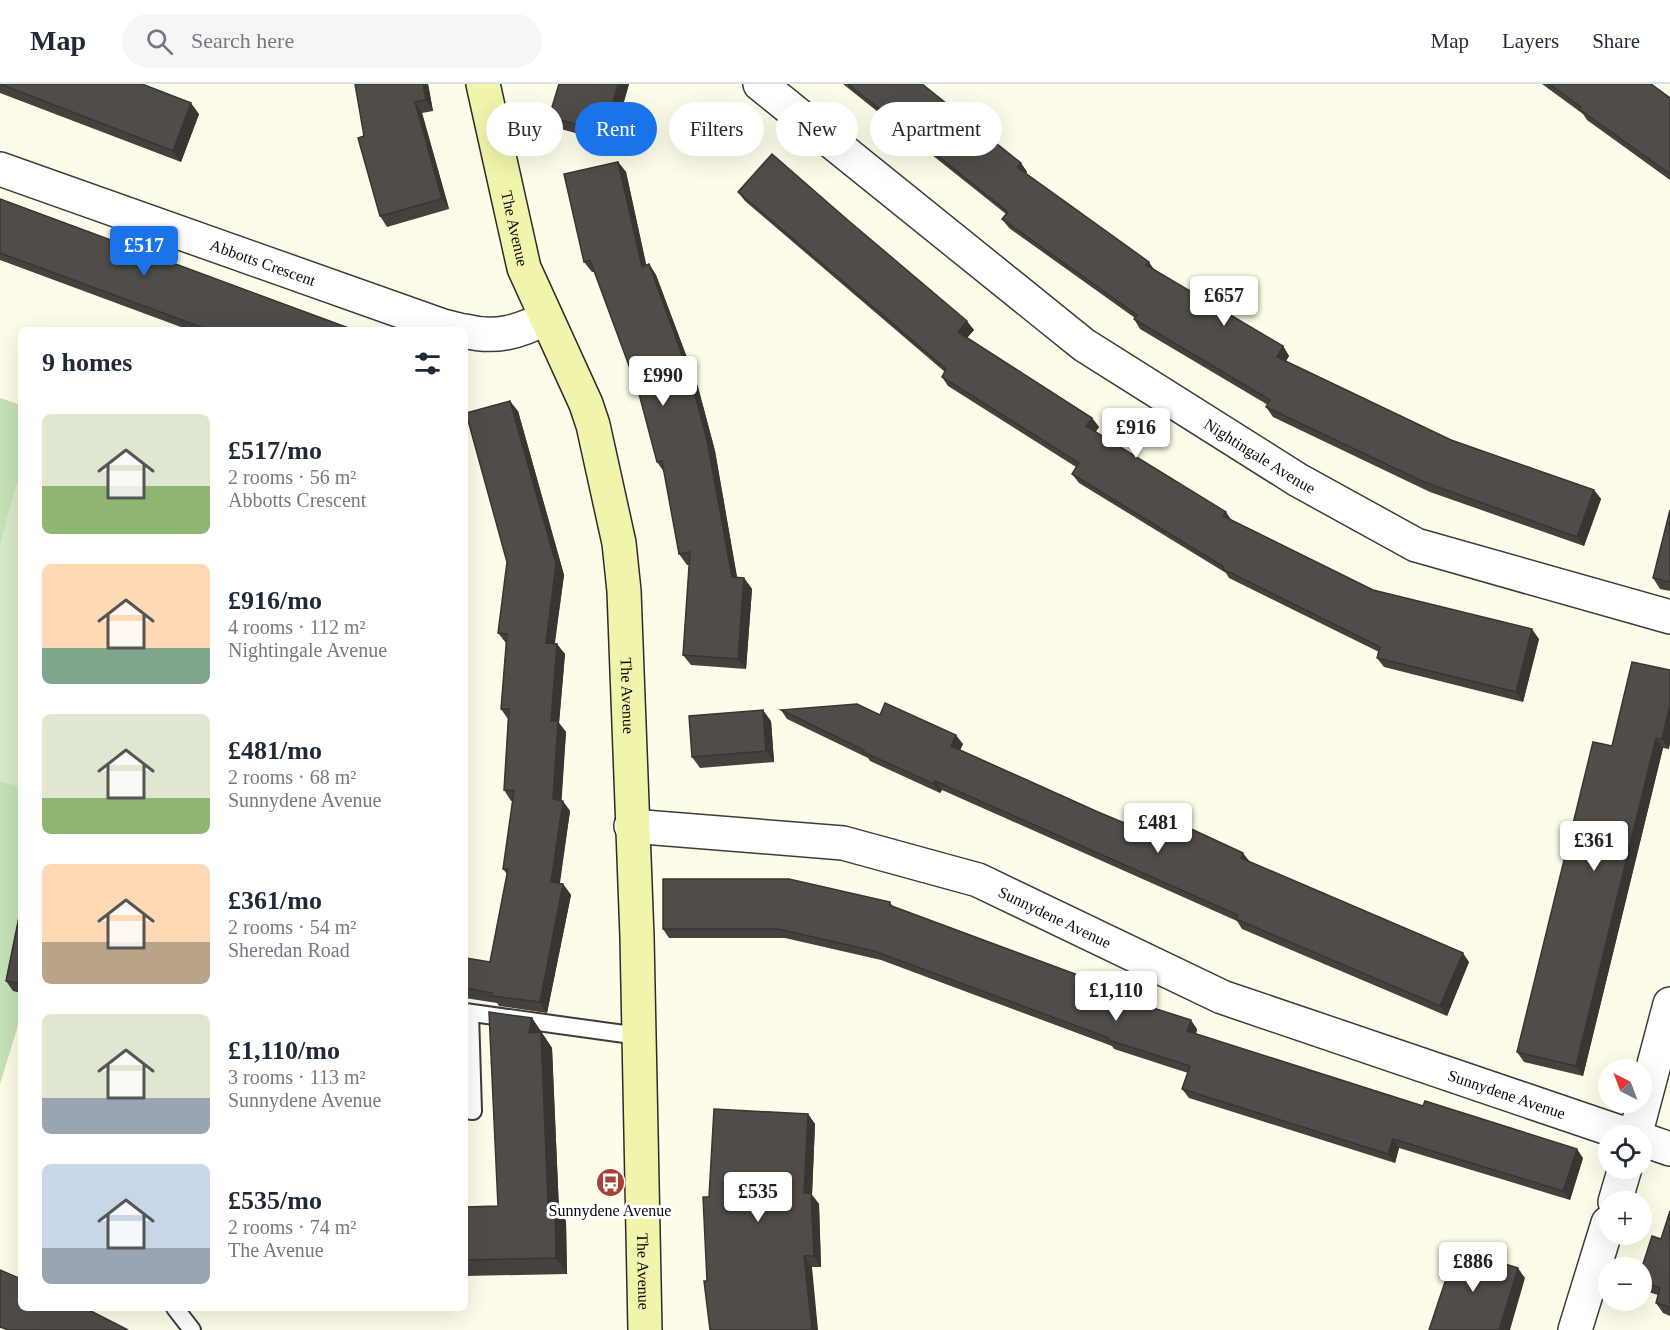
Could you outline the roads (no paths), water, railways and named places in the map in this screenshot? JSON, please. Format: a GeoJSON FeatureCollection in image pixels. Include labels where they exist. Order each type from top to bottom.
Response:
{"type":"FeatureCollection","features":[{"type":"Feature","properties":{"kind":"street","name":"The Avenue"},"geometry":{"type":"LineString","coordinates":[[483,84],[520,253],[531,285],[569,364],[593,425],[619,543],[624,591],[639,1036],[645,1330]]}},
{"type":"Feature","properties":{"kind":"street","name":"Nightingale Avenue"},"geometry":{"type":"LineString","coordinates":[[760,84],[1084,345],[1298,480],[1416,545],[1670,617]]}},
{"type":"Feature","properties":{"kind":"street","name":"Abbotts Crescent"},"geometry":{"type":"LineString","coordinates":[[0,169],[447,327]]}},
{"type":"Feature","properties":{"kind":"street"},"geometry":{"type":"LineString","coordinates":[[468,332],[479,335],[508,334],[546,318]]}},
{"type":"Feature","properties":{"kind":"street","name":"Sunnydene Avenue"},"geometry":{"type":"LineString","coordinates":[[631,826],[843,843],[978,880],[1222,997],[1600,1125]]}},
{"type":"Feature","properties":{"kind":"street"},"geometry":{"type":"LineString","coordinates":[[1636,1125],[1670,1004]]}},
{"type":"Feature","properties":{"kind":"street"},"geometry":{"type":"LineString","coordinates":[[1652,1143],[1670,1149]]}},
{"type":"Feature","properties":{"kind":"street"},"geometry":{"type":"LineString","coordinates":[[1575,1330],[1601,1245]]}},
{"type":"Feature","properties":{"kind":"lane"},"geometry":{"type":"LineString","coordinates":[[468,1110],[473,1111],[468,1012],[639,1036]]}},
{"type":"Feature","properties":{"kind":"lane"},"geometry":{"type":"LineString","coordinates":[[177,1311],[192,1330]]}},
{"type":"Feature","properties":{"kind":"place","name":"Sunnydene Avenue"},"geometry":{"type":"Point","coordinates":[610,1182]}}]}
